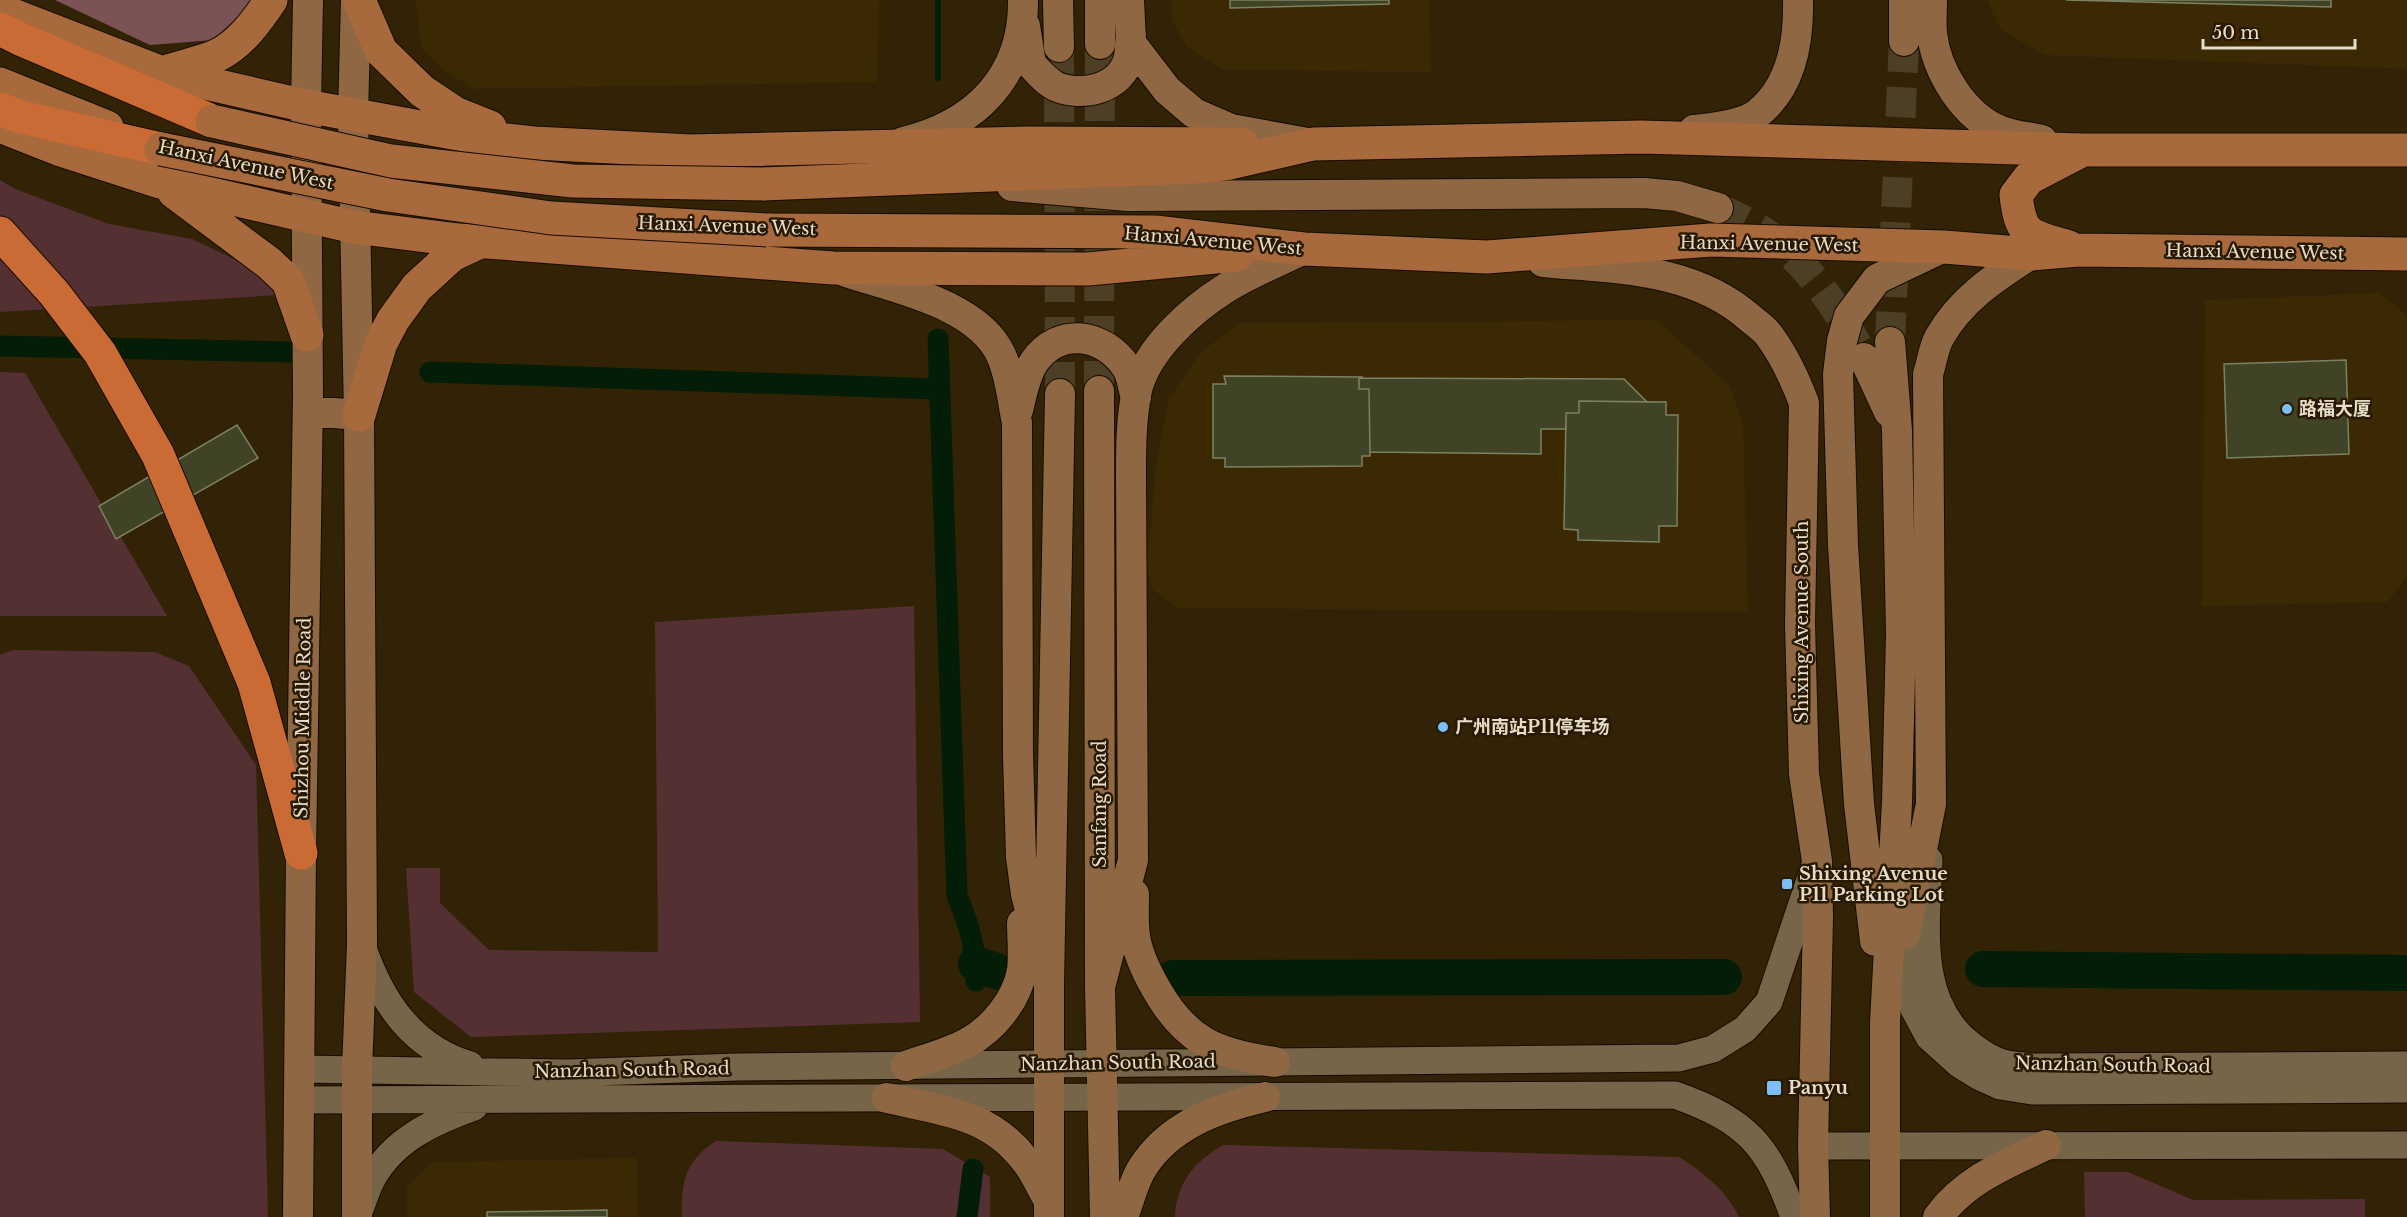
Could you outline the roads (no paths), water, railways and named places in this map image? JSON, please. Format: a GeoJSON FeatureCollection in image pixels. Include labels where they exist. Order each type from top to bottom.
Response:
{"type":"FeatureCollection","features":[{"type":"Feature","properties":{"kind":"highway"},"geometry":{"type":"LineString","coordinates":[[0,29],[212,121]]}},
{"type":"Feature","properties":{"kind":"highway"},"geometry":{"type":"LineString","coordinates":[[0,109],[21,117],[161,149]]}},
{"type":"Feature","properties":{"kind":"highway"},"geometry":{"type":"LineString","coordinates":[[0,233],[54,293],[100,353],[158,455],[254,683],[301,853]]}},
{"type":"Feature","properties":{"kind":"main road"},"geometry":{"type":"LineString","coordinates":[[162,73],[217,56],[242,38],[271,0]]}},
{"type":"Feature","properties":{"kind":"main road","name":"Shizhou Middle Road"},"geometry":{"type":"LineString","coordinates":[[298,1217],[308,411],[306,106],[308,0]]}},
{"type":"Feature","properties":{"kind":"main road"},"geometry":{"type":"LineString","coordinates":[[357,0],[353,115],[359,415],[362,944],[357,1070],[357,1216]]}},
{"type":"Feature","properties":{"kind":"main road"},"geometry":{"type":"LineString","coordinates":[[357,0],[381,51],[422,91],[455,113],[534,144]]}},
{"type":"Feature","properties":{"kind":"main road"},"geometry":{"type":"LineString","coordinates":[[1058,0],[1059,47]]}},
{"type":"Feature","properties":{"kind":"main road"},"geometry":{"type":"LineString","coordinates":[[1100,0],[1100,44]]}},
{"type":"Feature","properties":{"kind":"main road"},"geometry":{"type":"LineString","coordinates":[[1129,0],[1131,43],[1167,90],[1194,113],[1231,129],[1313,144]]}},
{"type":"Feature","properties":{"kind":"main road"},"geometry":{"type":"LineString","coordinates":[[1641,137],[1723,127],[1755,116],[1777,93],[1792,62],[1799,31],[1798,0]]}},
{"type":"Feature","properties":{"kind":"main road"},"geometry":{"type":"LineString","coordinates":[[1904,0],[1904,41]]}},
{"type":"Feature","properties":{"kind":"main road"},"geometry":{"type":"LineString","coordinates":[[1932,0],[1932,34],[1939,62],[1957,96],[1979,117],[2001,131],[2083,150]]}},
{"type":"Feature","properties":{"kind":"main road"},"geometry":{"type":"LineString","coordinates":[[882,147],[929,136],[975,108],[996,89],[1011,67],[1023,7]]}},
{"type":"Feature","properties":{"kind":"main road"},"geometry":{"type":"LineString","coordinates":[[1023,7],[1030,64],[1056,86],[1078,92],[1100,88],[1115,80],[1129,58],[1131,34]]}},
{"type":"Feature","properties":{"kind":"main road"},"geometry":{"type":"LineString","coordinates":[[0,10],[162,73],[353,115],[469,136],[534,144],[691,151],[1028,143],[1313,144]]}},
{"type":"Feature","properties":{"kind":"main road","name":"Hanxi Avenue West"},"geometry":{"type":"LineString","coordinates":[[0,48],[212,121],[403,162],[573,181],[763,184],[1196,167],[1230,163],[1313,144],[1641,137],[2083,150],[2407,150]]}},
{"type":"Feature","properties":{"kind":"main road","name":"Hanxi Avenue West"},"geometry":{"type":"LineString","coordinates":[[0,84],[161,149],[388,195],[540,216],[767,230],[1155,232],[1304,249],[1487,257],[1711,240],[1944,248],[2031,254],[2078,250],[2407,254]]}},
{"type":"Feature","properties":{"kind":"main road"},"geometry":{"type":"LineString","coordinates":[[0,126],[58,149],[160,182],[354,227],[469,241],[833,268],[1088,269],[1304,249]]}},
{"type":"Feature","properties":{"kind":"main road"},"geometry":{"type":"LineString","coordinates":[[469,136],[432,151],[421,170],[419,186],[419,194],[430,219],[469,241]]}},
{"type":"Feature","properties":{"kind":"main road"},"geometry":{"type":"LineString","coordinates":[[2078,250],[2040,238],[2022,228],[2016,195],[2029,178],[2083,150]]}},
{"type":"Feature","properties":{"kind":"main road"},"geometry":{"type":"LineString","coordinates":[[929,178],[1128,196],[1644,193],[1677,196],[1718,208]]}},
{"type":"Feature","properties":{"kind":"main road"},"geometry":{"type":"LineString","coordinates":[[160,182],[269,263],[288,281],[307,335]]}},
{"type":"Feature","properties":{"kind":"main road"},"geometry":{"type":"LineString","coordinates":[[359,415],[381,343],[393,320],[417,287],[469,241]]}},
{"type":"Feature","properties":{"kind":"main road"},"geometry":{"type":"LineString","coordinates":[[1885,1022],[1859,804],[1843,544],[1838,374],[1842,341],[1850,316],[1877,279],[1944,248]]}},
{"type":"Feature","properties":{"kind":"main road"},"geometry":{"type":"LineString","coordinates":[[1275,1062],[1239,1057],[1195,1037],[1166,1006],[1142,964],[1135,934],[1132,429],[1136,398],[1148,361],[1177,328],[1226,288],[1304,249]]}},
{"type":"Feature","properties":{"kind":"main road"},"geometry":{"type":"LineString","coordinates":[[1885,1022],[1902,953],[1931,804],[1928,374],[1938,340],[1959,308],[1986,283],[2031,254]]}},
{"type":"Feature","properties":{"kind":"main road","name":"Shixing Avenue South"},"geometry":{"type":"LineString","coordinates":[[1487,257],[1658,273],[1702,286],[1735,304],[1767,333],[1791,370],[1804,403],[1801,670],[1804,774],[1816,861],[1818,917],[1813,1146],[1815,1217]]}},
{"type":"Feature","properties":{"kind":"main road"},"geometry":{"type":"LineString","coordinates":[[833,268],[957,311],[978,325],[1000,352],[1008,373],[1016,417],[1022,968],[1011,1000],[1000,1015],[969,1042],[906,1065]]}},
{"type":"Feature","properties":{"kind":"main road"},"geometry":{"type":"LineString","coordinates":[[1016,417],[1025,383],[1033,364],[1052,344],[1067,339],[1090,339],[1104,345],[1128,369],[1136,398]]}},
{"type":"Feature","properties":{"kind":"main road"},"geometry":{"type":"LineString","coordinates":[[1885,1217],[1885,1022],[1897,803],[1900,633],[1897,431],[1890,342]]}},
{"type":"Feature","properties":{"kind":"main road"},"geometry":{"type":"LineString","coordinates":[[1864,358],[1897,431]]}},
{"type":"Feature","properties":{"kind":"main road"},"geometry":{"type":"LineString","coordinates":[[1804,403],[1811,386],[1824,374],[1838,374]]}},
{"type":"Feature","properties":{"kind":"main road","name":"Sanfang Road"},"geometry":{"type":"LineString","coordinates":[[1099,391],[1100,987],[1105,1217]]}},
{"type":"Feature","properties":{"kind":"main road"},"geometry":{"type":"LineString","coordinates":[[1049,1209],[1050,984],[1060,394]]}},
{"type":"Feature","properties":{"kind":"main road"},"geometry":{"type":"LineString","coordinates":[[308,411],[359,415]]}},
{"type":"Feature","properties":{"kind":"main road"},"geometry":{"type":"LineString","coordinates":[[1021,857],[1026,894],[1050,984]]}},
{"type":"Feature","properties":{"kind":"main road"},"geometry":{"type":"LineString","coordinates":[[1100,987],[1133,860]]}},
{"type":"Feature","properties":{"kind":"main road"},"geometry":{"type":"LineString","coordinates":[[1123,1217],[1141,1170],[1159,1147],[1194,1120],[1228,1106],[1265,1097]]}},
{"type":"Feature","properties":{"kind":"main road"},"geometry":{"type":"LineString","coordinates":[[887,1098],[979,1121],[1000,1134],[1024,1159],[1049,1209]]}},
{"type":"Feature","properties":{"kind":"main road"},"geometry":{"type":"LineString","coordinates":[[1938,1217],[1948,1204],[1980,1177],[2046,1145]]}},
{"type":"Feature","properties":{"kind":"street","name":"Nanzhan South Road"},"geometry":{"type":"LineString","coordinates":[[1931,804],[1927,926],[1930,982],[1943,1016],[1960,1037],[1979,1051],[2002,1063],[2035,1067],[2407,1065]]}},
{"type":"Feature","properties":{"kind":"street","name":"Nanzhan South Road"},"geometry":{"type":"LineString","coordinates":[[299,1069],[568,1073],[737,1067],[1679,1058],[1713,1049],[1744,1029],[1768,1002],[1780,973],[1816,861]]}},
{"type":"Feature","properties":{"kind":"street"},"geometry":{"type":"LineString","coordinates":[[1893,879],[1906,981],[1914,1009],[1929,1037],[1959,1064],[2000,1086],[2032,1091],[2407,1089]]}},
{"type":"Feature","properties":{"kind":"street"},"geometry":{"type":"LineString","coordinates":[[362,944],[372,974],[387,1000],[411,1032],[438,1053],[494,1072]]}},
{"type":"Feature","properties":{"kind":"street","name":"Nanzhan South Road"},"geometry":{"type":"LineString","coordinates":[[298,1100],[1675,1095],[1708,1107],[1739,1125],[1763,1151],[1779,1178],[1794,1217]]}},
{"type":"Feature","properties":{"kind":"street"},"geometry":{"type":"LineString","coordinates":[[357,1216],[372,1179],[388,1156],[414,1134],[436,1121],[494,1100]]}},
{"type":"Feature","properties":{"kind":"street"},"geometry":{"type":"LineString","coordinates":[[1813,1146],[2407,1145]]}},
{"type":"Feature","properties":{"kind":"waterway"},"geometry":{"type":"LineString","coordinates":[[938,0],[938,78]]}},
{"type":"Feature","properties":{"kind":"waterway"},"geometry":{"type":"LineString","coordinates":[[938,339],[957,896],[971,938],[976,981]]}},
{"type":"Feature","properties":{"kind":"waterway"},"geometry":{"type":"LineString","coordinates":[[0,346],[289,352]]}},
{"type":"Feature","properties":{"kind":"waterway"},"geometry":{"type":"LineString","coordinates":[[430,372],[938,389]]}},
{"type":"Feature","properties":{"kind":"waterway"},"geometry":{"type":"LineString","coordinates":[[976,964],[999,972]]}},
{"type":"Feature","properties":{"kind":"waterway"},"geometry":{"type":"LineString","coordinates":[[1983,969],[2407,973]]}},
{"type":"Feature","properties":{"kind":"waterway"},"geometry":{"type":"LineString","coordinates":[[1173,978],[1724,977]]}},
{"type":"Feature","properties":{"kind":"waterway"},"geometry":{"type":"LineString","coordinates":[[967,1217],[973,1169]]}},
{"type":"Feature","properties":{"kind":"tunnel"},"geometry":{"type":"LineString","coordinates":[[1890,342],[1904,41]]}},
{"type":"Feature","properties":{"kind":"tunnel"},"geometry":{"type":"LineString","coordinates":[[1099,391],[1100,44]]}},
{"type":"Feature","properties":{"kind":"tunnel"},"geometry":{"type":"LineString","coordinates":[[1059,47],[1060,394]]}},
{"type":"Feature","properties":{"kind":"tunnel"},"geometry":{"type":"LineString","coordinates":[[1718,208],[1762,230],[1788,251],[1821,288],[1857,345]]}},
{"type":"Feature","properties":{"kind":"place","name":"路福大厦"},"geometry":{"type":"Point","coordinates":[2287,409]}},
{"type":"Feature","properties":{"kind":"place","name":"广州南站P11停车场"},"geometry":{"type":"Point","coordinates":[1443,727]}},
{"type":"Feature","properties":{"kind":"place","name":"Shixing Avenue P11 Parking Lot"},"geometry":{"type":"Point","coordinates":[1787,884]}},
{"type":"Feature","properties":{"kind":"place","name":"Panyu"},"geometry":{"type":"Point","coordinates":[1774,1088]}}]}
